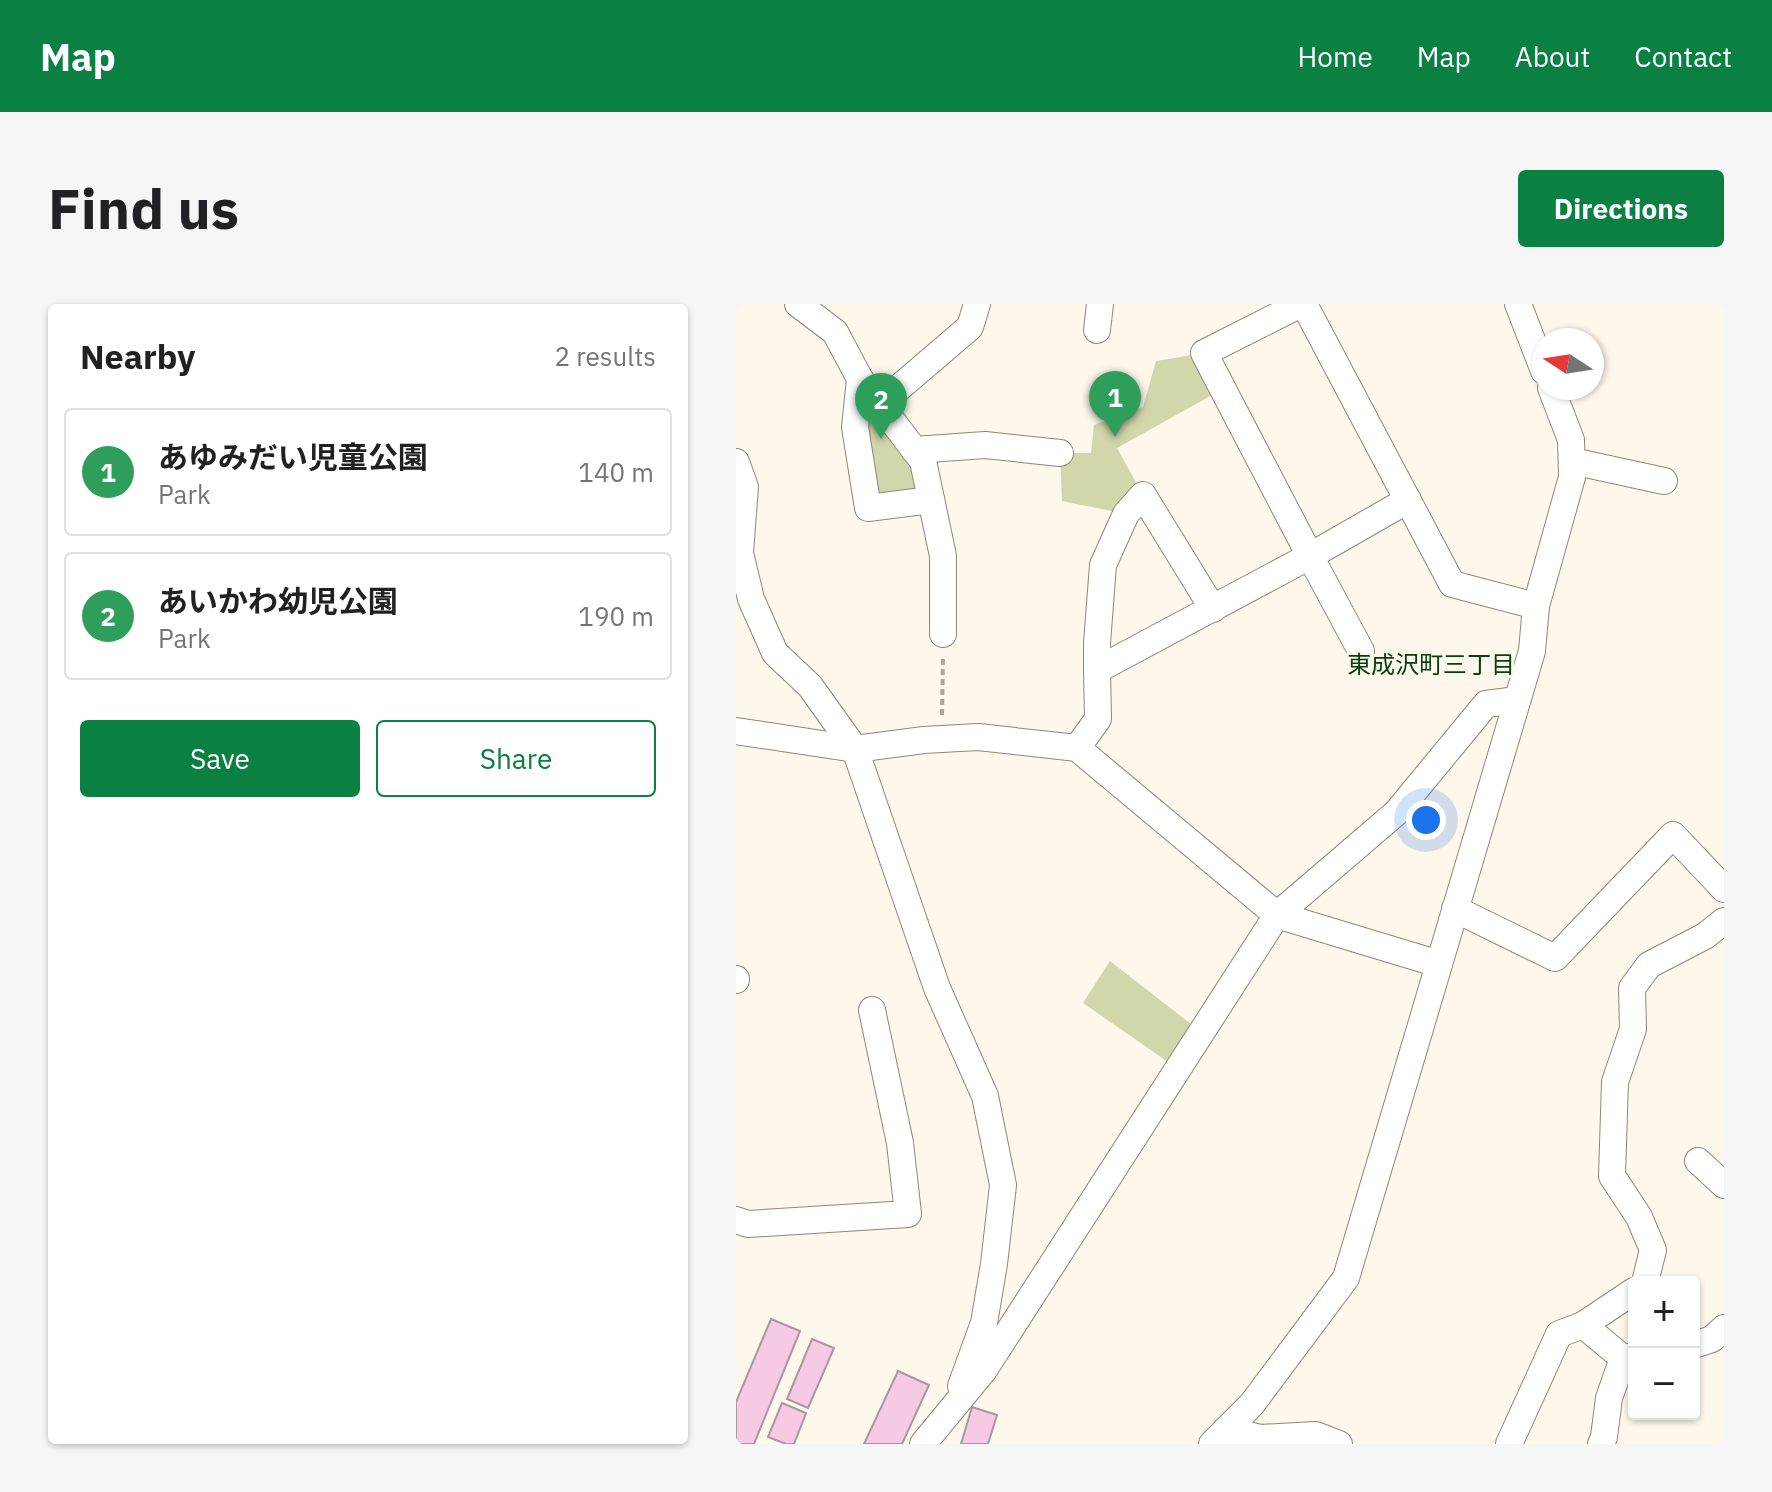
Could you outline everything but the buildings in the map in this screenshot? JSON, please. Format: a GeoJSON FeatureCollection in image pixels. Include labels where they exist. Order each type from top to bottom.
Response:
{"type":"FeatureCollection","features":[{"type":"Feature","properties":{"kind":"street"},"geometry":{"type":"LineString","coordinates":[[798,304],[835,332],[860,379],[923,461],[943,556],[943,634]]}},
{"type":"Feature","properties":{"kind":"street"},"geometry":{"type":"LineString","coordinates":[[880,404],[970,327],[977,304]]}},
{"type":"Feature","properties":{"kind":"street"},"geometry":{"type":"LineString","coordinates":[[1097,330],[1100,304]]}},
{"type":"Feature","properties":{"kind":"street"},"geometry":{"type":"LineString","coordinates":[[1361,651],[1204,353],[1268,311],[1303,304],[1452,584],[1536,606]]}},
{"type":"Feature","properties":{"kind":"street"},"geometry":{"type":"LineString","coordinates":[[1518,304],[1532,340]]}},
{"type":"Feature","properties":{"kind":"street"},"geometry":{"type":"LineString","coordinates":[[860,379],[855,427],[868,508],[931,500]]}},
{"type":"Feature","properties":{"kind":"street"},"geometry":{"type":"LineString","coordinates":[[1219,1437],[1252,1404],[1346,1278],[1532,651],[1536,606],[1572,477],[1571,440],[1556,400]]}},
{"type":"Feature","properties":{"kind":"street"},"geometry":{"type":"LineString","coordinates":[[914,450],[985,445],[1060,453]]}},
{"type":"Feature","properties":{"kind":"street"},"geometry":{"type":"LineString","coordinates":[[1572,461],[1664,481]]}},
{"type":"Feature","properties":{"kind":"street"},"geometry":{"type":"LineString","coordinates":[[736,462],[745,487],[740,553],[751,599],[775,653],[810,686],[855,749],[937,988],[985,1096],[1003,1185],[984,1323],[950,1411]]}},
{"type":"Feature","properties":{"kind":"street"},"geometry":{"type":"LineString","coordinates":[[1077,748],[1098,719],[1097,643],[1103,565],[1126,514],[1143,495],[1213,609]]}},
{"type":"Feature","properties":{"kind":"street"},"geometry":{"type":"LineString","coordinates":[[1097,670],[1408,500]]}},
{"type":"Feature","properties":{"kind":"street"},"geometry":{"type":"LineString","coordinates":[[923,1444],[984,1370],[1277,915],[1397,812],[1486,704],[1517,700]]}},
{"type":"Feature","properties":{"kind":"street"},"geometry":{"type":"LineString","coordinates":[[736,731],[855,749],[978,737],[1077,748],[1277,915],[1439,964]]}},
{"type":"Feature","properties":{"kind":"street"},"geometry":{"type":"LineString","coordinates":[[1455,909],[1555,958],[1673,835],[1724,889]]}},
{"type":"Feature","properties":{"kind":"street"},"geometry":{"type":"LineString","coordinates":[[1646,1276],[1653,1250],[1639,1217],[1612,1176],[1615,1082],[1633,1029],[1632,988],[1649,965],[1705,936],[1724,921]]}},
{"type":"Feature","properties":{"kind":"street"},"geometry":{"type":"LineString","coordinates":[[736,1220],[748,1224],[908,1214],[900,1143],[872,1010]]}},
{"type":"Feature","properties":{"kind":"street"},"geometry":{"type":"LineString","coordinates":[[1698,1161],[1724,1185]]}},
{"type":"Feature","properties":{"kind":"street"},"geometry":{"type":"LineString","coordinates":[[1509,1444],[1559,1334],[1583,1325],[1628,1295]]}},
{"type":"Feature","properties":{"kind":"street"},"geometry":{"type":"LineString","coordinates":[[1583,1325],[1628,1356]]}},
{"type":"Feature","properties":{"kind":"street"},"geometry":{"type":"LineString","coordinates":[[1700,1343],[1712,1339],[1724,1328]]}},
{"type":"Feature","properties":{"kind":"street"},"geometry":{"type":"LineString","coordinates":[[1601,1444],[1609,1398],[1628,1359]]}},
{"type":"Feature","properties":{"kind":"street"},"geometry":{"type":"LineString","coordinates":[[1219,1437],[1316,1435],[1339,1444]]}},
{"type":"Feature","properties":{"kind":"path"},"geometry":{"type":"LineString","coordinates":[[941,739],[943,634]]}},
{"type":"Feature","properties":{"kind":"green space"},"geometry":{"type":"Polygon","coordinates":[[[1204,353],[1223,389],[1117,448],[1143,495],[1126,514],[1062,501],[1060,453],[1091,453],[1094,425],[1143,407],[1156,361],[1204,353]]]}},
{"type":"Feature","properties":{"kind":"green space"},"geometry":{"type":"Polygon","coordinates":[[[860,379],[931,500],[868,508],[860,379]]]}},
{"type":"Feature","properties":{"kind":"green space"},"geometry":{"type":"Polygon","coordinates":[[[1110,961],[1196,1028],[1168,1062],[1083,1003],[1110,961]]]}},
{"type":"Feature","properties":{"kind":"place","name":"あゆみだい児童公園"},"geometry":{"type":"Point","coordinates":[1115,437]}},
{"type":"Feature","properties":{"kind":"place","name":"あいかわ幼児公園"},"geometry":{"type":"Point","coordinates":[881,439]}},
{"type":"Feature","properties":{"kind":"district","name":"東成沢町三丁目"},"geometry":{"type":"Point","coordinates":[1431,664]}}]}
